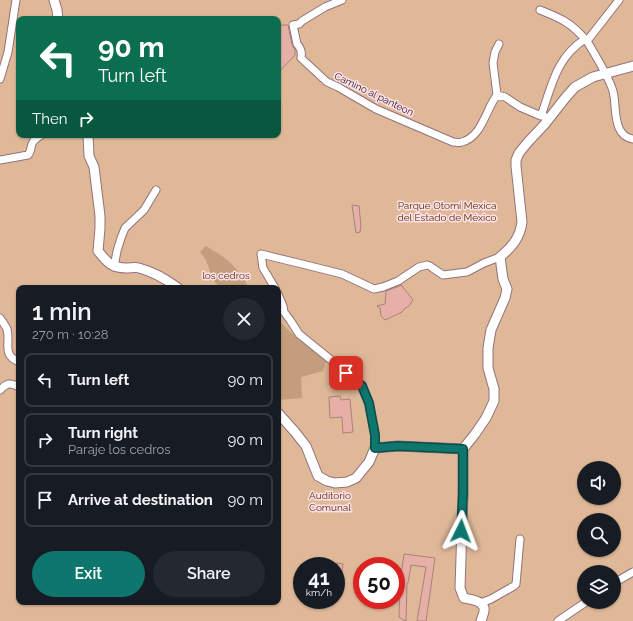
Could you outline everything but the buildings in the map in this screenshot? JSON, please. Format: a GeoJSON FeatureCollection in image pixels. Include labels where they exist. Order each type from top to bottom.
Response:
{"type":"FeatureCollection","features":[{"type":"Feature","properties":{"kind":"main road"},"geometry":{"type":"LineString","coordinates":[[54,0],[57,16]]}},
{"type":"Feature","properties":{"kind":"main road"},"geometry":{"type":"LineString","coordinates":[[481,621],[484,606],[481,603],[464,598],[460,588],[463,449],[486,418],[494,401],[494,389],[488,368],[488,348],[491,330],[505,298],[507,289],[503,279],[500,257],[509,250],[516,239],[521,230],[522,222],[516,160],[519,153],[553,115],[575,87],[593,76],[633,66]]}},
{"type":"Feature","properties":{"kind":"main road"},"geometry":{"type":"LineString","coordinates":[[88,138],[89,156],[94,167],[100,216],[98,251],[109,264],[114,267],[136,268],[150,272],[164,278],[174,285]]}},
{"type":"Feature","properties":{"kind":"main road"},"geometry":{"type":"LineString","coordinates":[[281,416],[306,446],[318,476],[335,483],[347,482],[356,478],[369,462],[375,448],[398,446],[463,449]]}},
{"type":"Feature","properties":{"kind":"street"},"geometry":{"type":"LineString","coordinates":[[0,78],[8,52],[16,0]]}},
{"type":"Feature","properties":{"kind":"street","name":"Camino al panteon"},"geometry":{"type":"LineString","coordinates":[[342,0],[325,7],[299,24],[293,26],[297,44],[302,53],[301,58],[326,82],[338,87],[376,109],[453,142],[462,143],[475,135],[497,95]]}},
{"type":"Feature","properties":{"kind":"street"},"geometry":{"type":"LineString","coordinates":[[540,116],[553,80],[569,52],[575,46],[586,40],[619,0]]}},
{"type":"Feature","properties":{"kind":"street"},"geometry":{"type":"LineString","coordinates":[[540,10],[556,16],[566,22],[576,29],[586,40],[613,91],[616,119],[619,128],[624,136],[633,139]]}},
{"type":"Feature","properties":{"kind":"street"},"geometry":{"type":"LineString","coordinates":[[499,44],[495,52],[493,63],[497,95],[505,97],[520,107],[540,116],[553,115]]}},
{"type":"Feature","properties":{"kind":"street"},"geometry":{"type":"LineString","coordinates":[[0,160],[28,155],[33,142],[38,138]]}},
{"type":"Feature","properties":{"kind":"street"},"geometry":{"type":"LineString","coordinates":[[114,267],[120,238],[125,228],[144,210],[156,190]]}},
{"type":"Feature","properties":{"kind":"street"},"geometry":{"type":"LineString","coordinates":[[272,285],[263,268],[262,254],[342,274],[374,289],[398,281],[419,267],[427,265],[444,275],[467,272],[500,257]]}},
{"type":"Feature","properties":{"kind":"street"},"geometry":{"type":"LineString","coordinates":[[281,301],[284,312],[299,334],[362,386],[369,403],[375,435],[375,448]]}},
{"type":"Feature","properties":{"kind":"street"},"geometry":{"type":"LineString","coordinates":[[0,318],[7,329],[7,347],[9,354],[16,360]]}},
{"type":"Feature","properties":{"kind":"street"},"geometry":{"type":"LineString","coordinates":[[0,390],[9,384],[16,385]]}},
{"type":"Feature","properties":{"kind":"street"},"geometry":{"type":"LineString","coordinates":[[481,603],[491,599],[516,584],[520,539]]}},
{"type":"Feature","properties":{"kind":"street"},"geometry":{"type":"LineString","coordinates":[[621,579],[633,572]]}},
{"type":"Feature","properties":{"kind":"street"},"geometry":{"type":"LineString","coordinates":[[558,621],[577,608]]}},
{"type":"Feature","properties":{"kind":"green space","name":"Parque Otomí Mexica del Estado de México"},"geometry":{"type":"Polygon","coordinates":[[[0,0],[633,0],[633,621],[0,621],[0,0]]]}},
{"type":"Feature","properties":{"kind":"green space","name":"los cedros"},"geometry":{"type":"Polygon","coordinates":[[[206,246],[222,256],[238,271],[247,285],[217,285],[212,277],[206,260],[200,252],[206,246]]]}},
{"type":"Feature","properties":{"kind":"green space"},"geometry":{"type":"Polygon","coordinates":[[[281,322],[290,332],[326,361],[323,371],[301,377],[302,398],[281,400],[281,322]]]}},
{"type":"Feature","properties":{"kind":"route"},"geometry":{"type":"LineString","coordinates":[[346,373],[362,386],[369,403],[375,435],[375,448],[398,446],[463,449],[461,531]]}},
{"type":"Feature","properties":{"kind":"park label","name":"Auditorio Comunal"},"geometry":{"type":"Point","coordinates":[330,500]}}]}
